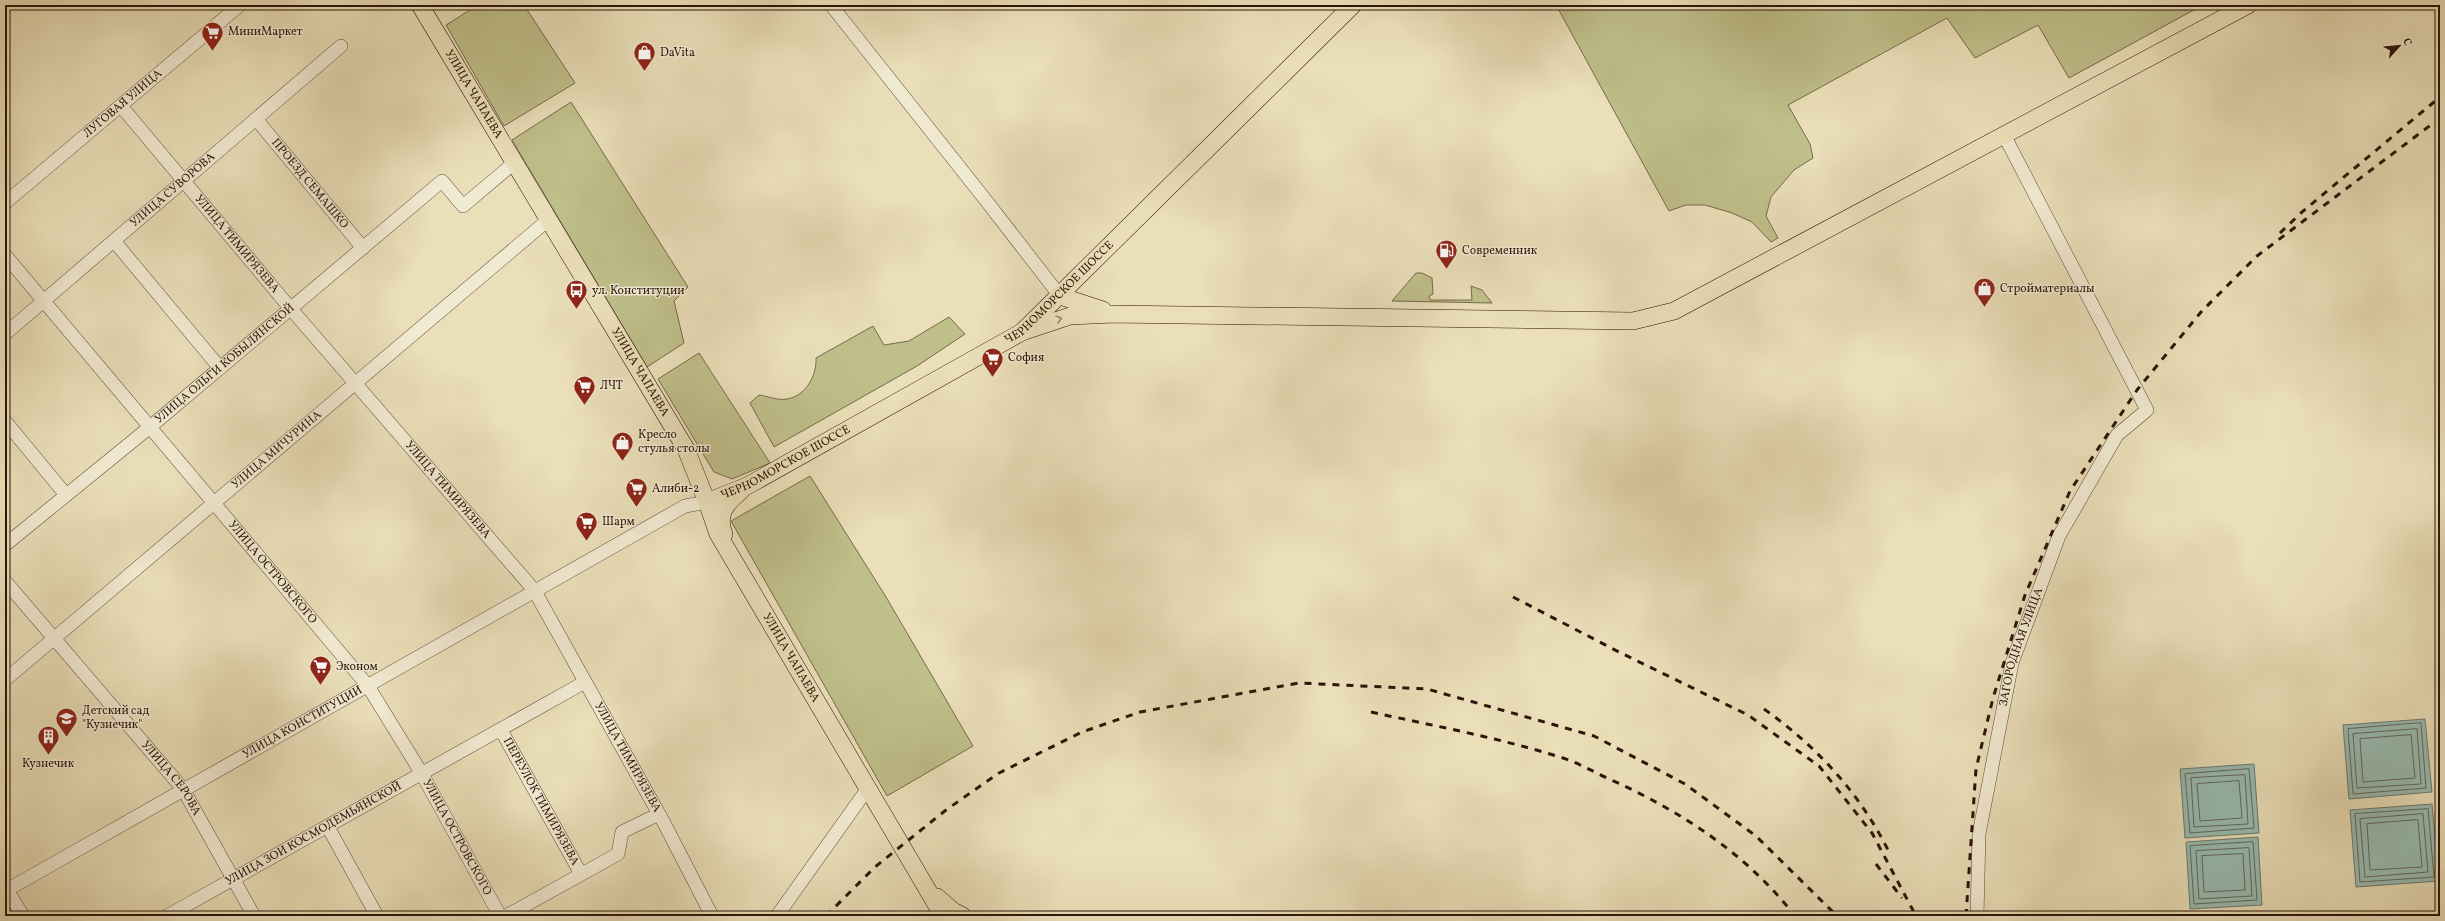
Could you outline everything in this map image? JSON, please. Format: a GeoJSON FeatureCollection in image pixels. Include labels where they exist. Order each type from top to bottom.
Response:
{"type":"FeatureCollection","features":[{"type":"Feature","properties":{"kind":"main road","name":"УЛИЦА ЧАПАЕВА"},"geometry":{"type":"LineString","coordinates":[[420,5],[686,449],[718,534],[943,916]]}},
{"type":"Feature","properties":{"kind":"main road","name":"ЧЕРНОМОРСКОЕ ШОССЕ"},"geometry":{"type":"LineString","coordinates":[[707,502],[747,486],[1022,332],[1353,5]]}},
{"type":"Feature","properties":{"kind":"main road"},"geometry":{"type":"LineString","coordinates":[[1022,332],[1070,316],[1113,314],[1633,321],[1674,311],[2248,5]]}},
{"type":"Feature","properties":{"kind":"main road"},"geometry":{"type":"LineString","coordinates":[[1060,296],[1113,314]]}},
{"type":"Feature","properties":{"kind":"main road"},"geometry":{"type":"LineString","coordinates":[[742,575],[723,532],[720,520],[728,502],[747,486]]}},
{"type":"Feature","properties":{"kind":"main road"},"geometry":{"type":"LineString","coordinates":[[926,888],[953,912],[963,916]]}},
{"type":"Feature","properties":{"kind":"street","name":"ЛУГОВАЯ УЛИЦА"},"geometry":{"type":"LineString","coordinates":[[5,203],[240,5]]}},
{"type":"Feature","properties":{"kind":"street"},"geometry":{"type":"LineString","coordinates":[[830,5],[1060,296]]}},
{"type":"Feature","properties":{"kind":"street","name":"УЛИЦА СУВОРОВА"},"geometry":{"type":"LineString","coordinates":[[5,334],[341,46]]}},
{"type":"Feature","properties":{"kind":"street","name":"УЛИЦА ТИМИРЯЗЕВА"},"geometry":{"type":"LineString","coordinates":[[121,106],[291,309],[534,590],[659,814],[712,916]]}},
{"type":"Feature","properties":{"kind":"street","name":"ПРОЕЗД СЕМАШКО"},"geometry":{"type":"LineString","coordinates":[[256,119],[363,248]]}},
{"type":"Feature","properties":{"kind":"street","name":"ЗАГОРОДНАЯ УЛИЦА"},"geometry":{"type":"LineString","coordinates":[[1977,916],[1979,834],[2012,662],[2059,536],[2117,435],[2147,410],[2004,135]]}},
{"type":"Feature","properties":{"kind":"street","name":"УЛИЦА ОЛЬГИ КОБЫЛЯНСКОЙ"},"geometry":{"type":"LineString","coordinates":[[5,545],[150,427],[442,181],[463,206],[514,163]]}},
{"type":"Feature","properties":{"kind":"street","name":"УЛИЦА МИЧУРИНА"},"geometry":{"type":"LineString","coordinates":[[5,680],[548,220]]}},
{"type":"Feature","properties":{"kind":"street"},"geometry":{"type":"LineString","coordinates":[[114,241],[220,368]]}},
{"type":"Feature","properties":{"kind":"street","name":"УЛИЦА ОСТРОВСКОГО"},"geometry":{"type":"LineString","coordinates":[[5,255],[368,686],[422,774],[500,916]]}},
{"type":"Feature","properties":{"kind":"street"},"geometry":{"type":"LineString","coordinates":[[5,421],[66,495]]}},
{"type":"Feature","properties":{"kind":"street","name":"УЛИЦА КОНСТИТУЦИИ"},"geometry":{"type":"LineString","coordinates":[[6,889],[685,506],[707,502]]}},
{"type":"Feature","properties":{"kind":"street","name":"УЛИЦА СЕРОВА"},"geometry":{"type":"LineString","coordinates":[[5,581],[183,789],[254,916]]}},
{"type":"Feature","properties":{"kind":"street","name":"УЛИЦА ЗОИ КОСМОДЕМЬЯНСКОЙ"},"geometry":{"type":"LineString","coordinates":[[167,916],[234,880],[585,682]]}},
{"type":"Feature","properties":{"kind":"street","name":"ПЕРЕУЛОК ТИМИРЯЗЕВА"},"geometry":{"type":"LineString","coordinates":[[501,730],[581,874]]}},
{"type":"Feature","properties":{"kind":"street"},"geometry":{"type":"LineString","coordinates":[[777,916],[868,788]]}},
{"type":"Feature","properties":{"kind":"street"},"geometry":{"type":"LineString","coordinates":[[506,916],[618,854],[622,832],[659,814]]}},
{"type":"Feature","properties":{"kind":"street"},"geometry":{"type":"LineString","coordinates":[[328,827],[377,916]]}},
{"type":"Feature","properties":{"kind":"street"},"geometry":{"type":"LineString","coordinates":[[6,889],[23,916]]}},
{"type":"Feature","properties":{"kind":"green space"},"geometry":{"type":"Polygon","coordinates":[[[478,5],[524,5],[575,83],[504,126],[446,25],[478,5]]]}},
{"type":"Feature","properties":{"kind":"green space"},"geometry":{"type":"Polygon","coordinates":[[[1556,5],[2203,5],[2069,78],[2038,25],[1975,58],[1947,18],[1788,105],[1810,144],[1813,158],[1794,170],[1771,197],[1766,216],[1778,238],[1771,242],[1752,222],[1732,213],[1705,205],[1686,205],[1669,211],[1556,5]]]}},
{"type":"Feature","properties":{"kind":"green space"},"geometry":{"type":"Polygon","coordinates":[[[571,102],[688,287],[674,301],[684,343],[647,367],[512,140],[571,102]]]}},
{"type":"Feature","properties":{"kind":"green space"},"geometry":{"type":"Polygon","coordinates":[[[1416,273],[1422,273],[1432,278],[1433,294],[1429,296],[1430,300],[1472,300],[1471,286],[1482,290],[1492,303],[1392,301],[1416,273]]]}},
{"type":"Feature","properties":{"kind":"green space"},"geometry":{"type":"Polygon","coordinates":[[[949,317],[965,334],[917,366],[774,447],[750,403],[759,395],[777,399],[787,399],[800,394],[812,378],[815,371],[816,358],[873,326],[884,345],[909,341],[949,317]]]}},
{"type":"Feature","properties":{"kind":"green space"},"geometry":{"type":"Polygon","coordinates":[[[699,353],[770,463],[732,479],[714,472],[658,379],[699,353]]]}},
{"type":"Feature","properties":{"kind":"green space"},"geometry":{"type":"Polygon","coordinates":[[[810,476],[886,597],[973,746],[887,796],[731,521],[810,476]]]}},
{"type":"Feature","properties":{"kind":"water"},"geometry":{"type":"Polygon","coordinates":[[[2425,719],[2432,792],[2349,799],[2343,725],[2425,719]]]}},
{"type":"Feature","properties":{"kind":"water"},"geometry":{"type":"Polygon","coordinates":[[[2254,764],[2259,833],[2185,838],[2180,769],[2254,764]]]}},
{"type":"Feature","properties":{"kind":"water"},"geometry":{"type":"Polygon","coordinates":[[[2432,804],[2439,881],[2356,887],[2350,810],[2432,804]]]}},
{"type":"Feature","properties":{"kind":"water"},"geometry":{"type":"Polygon","coordinates":[[[2258,837],[2262,905],[2190,909],[2186,842],[2258,837]]]}},
{"type":"Feature","properties":{"kind":"railway"},"geometry":{"type":"LineString","coordinates":[[2280,233],[2302,212],[2440,97]]}},
{"type":"Feature","properties":{"kind":"railway"},"geometry":{"type":"LineString","coordinates":[[1966,916],[1976,769],[1993,698],[2025,595],[2070,491],[2137,390],[2201,312],[2257,256],[2440,118]]}},
{"type":"Feature","properties":{"kind":"railway"},"geometry":{"type":"LineString","coordinates":[[1513,597],[1619,652],[1748,715],[1819,766],[1872,833],[1916,916]]}},
{"type":"Feature","properties":{"kind":"railway"},"geometry":{"type":"LineString","coordinates":[[826,916],[875,867],[946,810],[999,773],[1082,732],[1140,712],[1299,683],[1427,689],[1594,736],[1685,784],[1756,836],[1837,916]]}},
{"type":"Feature","properties":{"kind":"railway"},"geometry":{"type":"LineString","coordinates":[[1764,709],[1801,738],[1835,772],[1864,809],[1888,850]]}},
{"type":"Feature","properties":{"kind":"railway"},"geometry":{"type":"LineString","coordinates":[[1371,712],[1515,744],[1574,762],[1660,804],[1710,835],[1755,872],[1776,893],[1795,916]]}},
{"type":"Feature","properties":{"kind":"railway"},"geometry":{"type":"LineString","coordinates":[[1876,864],[1902,898]]}},
{"type":"Feature","properties":{"kind":"place","name":"МиниМаркет"},"geometry":{"type":"Point","coordinates":[213,52]}},
{"type":"Feature","properties":{"kind":"place","name":"DaVita"},"geometry":{"type":"Point","coordinates":[644,72]}},
{"type":"Feature","properties":{"kind":"place","name":"Современник"},"geometry":{"type":"Point","coordinates":[1447,270]}},
{"type":"Feature","properties":{"kind":"place","name":"Стройматериалы"},"geometry":{"type":"Point","coordinates":[1985,308]}},
{"type":"Feature","properties":{"kind":"place","name":"ул. Конституции"},"geometry":{"type":"Point","coordinates":[577,310]}},
{"type":"Feature","properties":{"kind":"place","name":"София"},"geometry":{"type":"Point","coordinates":[993,378]}},
{"type":"Feature","properties":{"kind":"place","name":"ЛЧТ"},"geometry":{"type":"Point","coordinates":[584,406]}},
{"type":"Feature","properties":{"kind":"place","name":"Кресло стулья столы"},"geometry":{"type":"Point","coordinates":[622,462]}},
{"type":"Feature","properties":{"kind":"place","name":"Алиби-2"},"geometry":{"type":"Point","coordinates":[637,508]}},
{"type":"Feature","properties":{"kind":"place","name":"Шарм"},"geometry":{"type":"Point","coordinates":[586,542]}},
{"type":"Feature","properties":{"kind":"place","name":"Эконом"},"geometry":{"type":"Point","coordinates":[321,686]}},
{"type":"Feature","properties":{"kind":"place","name":"Детский сад \"Кузнечик\""},"geometry":{"type":"Point","coordinates":[66,738]}},
{"type":"Feature","properties":{"kind":"place","name":"Кузнечик"},"geometry":{"type":"Point","coordinates":[48,756]}}]}
